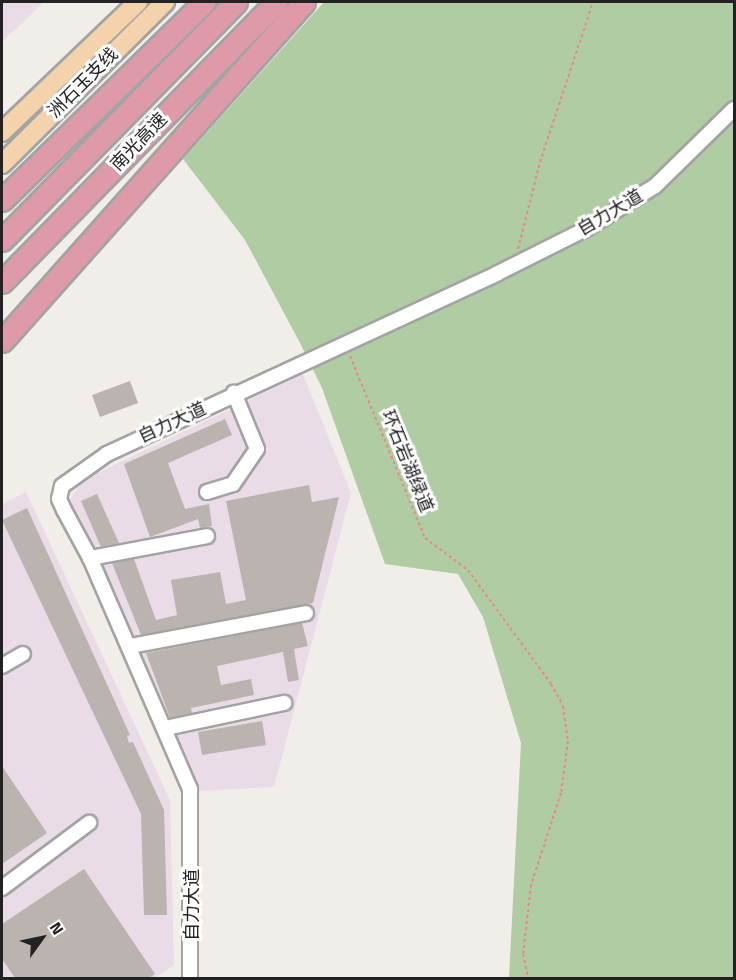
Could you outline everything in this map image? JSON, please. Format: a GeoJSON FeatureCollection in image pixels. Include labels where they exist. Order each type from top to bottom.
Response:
{"type":"FeatureCollection","features":[{"type":"Feature","properties":{"kind":"highway"},"geometry":{"type":"LineString","coordinates":[[2,200],[204,2]]}},
{"type":"Feature","properties":{"kind":"highway","name":"南光高速"},"geometry":{"type":"LineString","coordinates":[[2,240],[236,2]]}},
{"type":"Feature","properties":{"kind":"highway","name":"南光高速"},"geometry":{"type":"LineString","coordinates":[[2,282],[276,2]]}},
{"type":"Feature","properties":{"kind":"highway"},"geometry":{"type":"LineString","coordinates":[[2,341],[304,2]]}},
{"type":"Feature","properties":{"kind":"main road","name":"洲石玉支线"},"geometry":{"type":"LineString","coordinates":[[2,132],[138,2]]}},
{"type":"Feature","properties":{"kind":"main road","name":"洲石玉支线"},"geometry":{"type":"LineString","coordinates":[[2,164],[165,2]]}},
{"type":"Feature","properties":{"kind":"street","name":"自力大道"},"geometry":{"type":"LineString","coordinates":[[190,978],[192,803],[187,777],[90,558],[59,499],[67,479],[107,454],[234,393],[513,266],[586,228],[655,186],[735,109]]}},
{"type":"Feature","properties":{"kind":"street"},"geometry":{"type":"LineString","coordinates":[[207,492],[233,484],[257,449],[234,393]]}},
{"type":"Feature","properties":{"kind":"street"},"geometry":{"type":"LineString","coordinates":[[90,558],[207,536]]}},
{"type":"Feature","properties":{"kind":"street"},"geometry":{"type":"LineString","coordinates":[[130,646],[306,613]]}},
{"type":"Feature","properties":{"kind":"street"},"geometry":{"type":"LineString","coordinates":[[2,666],[23,654]]}},
{"type":"Feature","properties":{"kind":"street"},"geometry":{"type":"LineString","coordinates":[[166,728],[284,703]]}},
{"type":"Feature","properties":{"kind":"street"},"geometry":{"type":"LineString","coordinates":[[2,888],[89,823]]}},
{"type":"Feature","properties":{"kind":"path"},"geometry":{"type":"LineString","coordinates":[[513,266],[540,162],[593,2]]}},
{"type":"Feature","properties":{"kind":"path","name":"环石岩湖绿道"},"geometry":{"type":"LineString","coordinates":[[347,350],[425,538],[468,570],[551,684],[563,706],[567,751],[561,793],[531,885],[523,954],[528,978]]}},
{"type":"Feature","properties":{"kind":"shaded area"},"geometry":{"type":"Polygon","coordinates":[[[2,2],[44,2],[2,42],[2,2]]]}},
{"type":"Feature","properties":{"kind":"shaded area"},"geometry":{"type":"Polygon","coordinates":[[[303,374],[351,493],[274,787],[201,791],[69,501],[83,480],[303,374]]]}},
{"type":"Feature","properties":{"kind":"shaded area"},"geometry":{"type":"Polygon","coordinates":[[[26,492],[170,800],[174,965],[155,978],[2,978],[2,504],[26,492]]]}},
{"type":"Feature","properties":{"kind":"green space"},"geometry":{"type":"Polygon","coordinates":[[[324,2],[734,2],[734,978],[509,978],[521,743],[483,617],[458,574],[385,564],[322,388],[300,343],[245,240],[183,159],[324,2]]]}},
{"type":"Feature","properties":{"kind":"building"},"geometry":{"type":"Polygon","coordinates":[[[130,381],[138,403],[100,417],[92,395],[130,381]]]}},
{"type":"Feature","properties":{"kind":"building"},"geometry":{"type":"Polygon","coordinates":[[[225,419],[232,435],[168,463],[185,509],[209,504],[212,526],[200,528],[198,519],[150,537],[124,464],[225,419]]]}},
{"type":"Feature","properties":{"kind":"building"},"geometry":{"type":"Polygon","coordinates":[[[309,485],[312,502],[339,497],[313,603],[141,635],[112,563],[134,559],[156,620],[177,615],[171,580],[220,572],[226,604],[246,600],[226,501],[309,485]]]}},
{"type":"Feature","properties":{"kind":"building"},"geometry":{"type":"Polygon","coordinates":[[[97,494],[119,543],[101,547],[81,501],[97,494]]]}},
{"type":"Feature","properties":{"kind":"building"},"geometry":{"type":"Polygon","coordinates":[[[27,508],[130,735],[127,736],[129,743],[133,742],[164,810],[167,915],[144,915],[141,814],[2,520],[27,508]]]}},
{"type":"Feature","properties":{"kind":"building"},"geometry":{"type":"Polygon","coordinates":[[[302,623],[308,646],[294,649],[299,680],[288,682],[283,652],[217,666],[221,685],[251,679],[254,695],[191,708],[192,713],[170,718],[146,653],[302,623]]]}},
{"type":"Feature","properties":{"kind":"building"},"geometry":{"type":"Polygon","coordinates":[[[262,721],[266,745],[202,755],[198,732],[262,721]]]}},
{"type":"Feature","properties":{"kind":"building"},"geometry":{"type":"Polygon","coordinates":[[[2,766],[47,833],[2,864],[2,766]]]}},
{"type":"Feature","properties":{"kind":"building"},"geometry":{"type":"Polygon","coordinates":[[[84,869],[155,974],[149,978],[15,978],[2,959],[2,924],[84,869]]]}}]}
